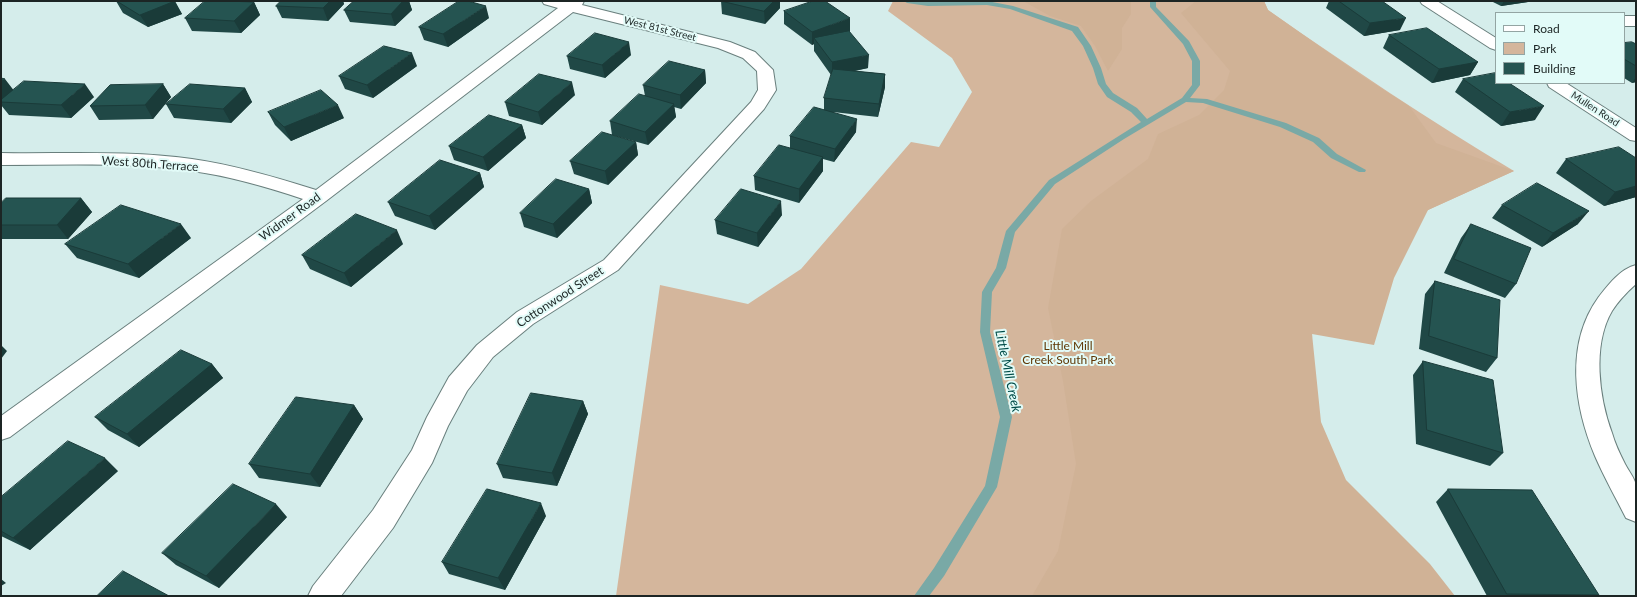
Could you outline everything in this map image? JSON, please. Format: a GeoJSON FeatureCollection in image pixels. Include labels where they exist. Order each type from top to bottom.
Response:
{"type":"FeatureCollection","features":[{"type":"Feature","properties":{"kind":"street","name":"West 81st Street"},"geometry":{"type":"LineString","coordinates":[[549,1],[573,3],[724,45],[749,55],[765,70]]}},
{"type":"Feature","properties":{"kind":"street"},"geometry":{"type":"LineString","coordinates":[[1427,1],[1495,43]]}},
{"type":"Feature","properties":{"kind":"street","name":"Widmer Road"},"geometry":{"type":"LineString","coordinates":[[1,430],[318,196],[573,3]]}},
{"type":"Feature","properties":{"kind":"street"},"geometry":{"type":"LineString","coordinates":[[1625,21],[1636,21]]}},
{"type":"Feature","properties":{"kind":"street","name":"Cottonwood Street"},"geometry":{"type":"LineString","coordinates":[[323,596],[383,519],[423,455],[436,424],[458,384],[485,351],[525,318],[611,265],[758,105],[767,90],[765,70]]}},
{"type":"Feature","properties":{"kind":"street","name":"Mullen Road"},"geometry":{"type":"LineString","coordinates":[[1557,84],[1636,136]]}},
{"type":"Feature","properties":{"kind":"street","name":"West 80th Terrace"},"geometry":{"type":"LineString","coordinates":[[1,159],[135,160],[192,165],[249,176],[318,196]]}},
{"type":"Feature","properties":{"kind":"street"},"geometry":{"type":"LineString","coordinates":[[1636,272],[1615,290],[1603,306],[1597,318],[1588,345],[1586,369],[1589,395],[1599,430],[1608,455],[1636,510]]}},
{"type":"Feature","properties":{"kind":"green space","name":"Little Mill Creek South Park"},"geometry":{"type":"Polygon","coordinates":[[[893,1],[1264,1],[1268,10],[1328,52],[1482,152],[1514,171],[1428,210],[1313,298],[1309,466],[1380,596],[616,596],[660,285],[748,304],[801,269],[911,142],[939,147],[972,92],[952,58],[888,11],[893,1]]]}},
{"type":"Feature","properties":{"kind":"green space"},"geometry":{"type":"Polygon","coordinates":[[[1023,1],[1131,1],[1131,14],[1122,28],[1122,49],[1108,71],[1095,46],[1081,26],[1050,16],[1023,1]]]}},
{"type":"Feature","properties":{"kind":"green space"},"geometry":{"type":"Polygon","coordinates":[[[1196,1],[1264,1],[1268,10],[1362,76],[1409,106],[1436,143],[1514,171],[1428,210],[1394,278],[1374,345],[1312,334],[1321,422],[1346,480],[1430,564],[1455,596],[1032,596],[1058,551],[1076,464],[1063,381],[1048,308],[1062,229],[1091,201],[1148,159],[1158,134],[1199,115],[1224,90],[1230,71],[1181,13],[1196,1]]]}},
{"type":"Feature","properties":{"kind":"building"},"geometry":{"type":"Polygon","coordinates":[[[117,1],[175,1],[140,15],[117,1]]]}},
{"type":"Feature","properties":{"kind":"building"},"geometry":{"type":"Polygon","coordinates":[[[205,1],[254,2],[234,21],[185,18],[205,1]]]}},
{"type":"Feature","properties":{"kind":"building"},"geometry":{"type":"Polygon","coordinates":[[[281,1],[330,1],[323,8],[276,6],[281,1]]]}},
{"type":"Feature","properties":{"kind":"building"},"geometry":{"type":"Polygon","coordinates":[[[354,1],[403,1],[391,14],[344,10],[354,1]]]}},
{"type":"Feature","properties":{"kind":"building"},"geometry":{"type":"Polygon","coordinates":[[[459,1],[468,1],[486,6],[443,34],[419,27],[459,1]]]}},
{"type":"Feature","properties":{"kind":"building"},"geometry":{"type":"Polygon","coordinates":[[[721,1],[774,1],[764,11],[721,1]]]}},
{"type":"Feature","properties":{"kind":"building"},"geometry":{"type":"Polygon","coordinates":[[[813,1],[825,1],[850,18],[812,32],[784,11],[813,1]]]}},
{"type":"Feature","properties":{"kind":"building"},"geometry":{"type":"Polygon","coordinates":[[[1339,1],[1382,1],[1406,18],[1370,23],[1339,1]]]}},
{"type":"Feature","properties":{"kind":"building"},"geometry":{"type":"Polygon","coordinates":[[[1427,28],[1478,62],[1439,69],[1389,35],[1427,28]]]}},
{"type":"Feature","properties":{"kind":"building"},"geometry":{"type":"Polygon","coordinates":[[[849,31],[869,55],[832,62],[814,38],[849,31]]]}},
{"type":"Feature","properties":{"kind":"building"},"geometry":{"type":"Polygon","coordinates":[[[595,33],[629,42],[602,65],[567,56],[595,33]]]}},
{"type":"Feature","properties":{"kind":"building"},"geometry":{"type":"Polygon","coordinates":[[[1632,42],[1636,44],[1636,66],[1625,60],[1625,43],[1632,42]]]}},
{"type":"Feature","properties":{"kind":"building"},"geometry":{"type":"Polygon","coordinates":[[[384,46],[412,53],[367,85],[339,76],[384,46]]]}},
{"type":"Feature","properties":{"kind":"building"},"geometry":{"type":"Polygon","coordinates":[[[669,61],[705,70],[680,95],[643,85],[669,61]]]}},
{"type":"Feature","properties":{"kind":"building"},"geometry":{"type":"Polygon","coordinates":[[[833,69],[885,74],[879,104],[824,98],[833,69]]]}},
{"type":"Feature","properties":{"kind":"building"},"geometry":{"type":"Polygon","coordinates":[[[1495,73],[1495,84],[1511,84],[1544,106],[1510,112],[1463,79],[1495,73]]]}},
{"type":"Feature","properties":{"kind":"building"},"geometry":{"type":"Polygon","coordinates":[[[539,74],[572,82],[538,112],[505,102],[539,74]]]}},
{"type":"Feature","properties":{"kind":"building"},"geometry":{"type":"Polygon","coordinates":[[[24,81],[85,84],[61,105],[1,102],[1,100],[24,81]]]}},
{"type":"Feature","properties":{"kind":"building"},"geometry":{"type":"Polygon","coordinates":[[[163,84],[145,105],[90,106],[110,85],[163,84]]]}},
{"type":"Feature","properties":{"kind":"building"},"geometry":{"type":"Polygon","coordinates":[[[190,84],[245,88],[223,109],[166,104],[190,84]]]}},
{"type":"Feature","properties":{"kind":"building"},"geometry":{"type":"Polygon","coordinates":[[[321,90],[338,105],[284,127],[268,112],[321,90]]]}},
{"type":"Feature","properties":{"kind":"building"},"geometry":{"type":"Polygon","coordinates":[[[639,94],[674,104],[645,132],[610,121],[639,94]]]}},
{"type":"Feature","properties":{"kind":"building"},"geometry":{"type":"Polygon","coordinates":[[[814,107],[857,119],[835,149],[790,136],[814,107]]]}},
{"type":"Feature","properties":{"kind":"building"},"geometry":{"type":"Polygon","coordinates":[[[489,115],[522,125],[483,157],[449,146],[489,115]]]}},
{"type":"Feature","properties":{"kind":"building"},"geometry":{"type":"Polygon","coordinates":[[[602,132],[636,142],[605,171],[570,161],[602,132]]]}},
{"type":"Feature","properties":{"kind":"building"},"geometry":{"type":"Polygon","coordinates":[[[779,145],[823,157],[799,189],[754,176],[779,145]]]}},
{"type":"Feature","properties":{"kind":"building"},"geometry":{"type":"Polygon","coordinates":[[[1619,147],[1636,158],[1636,186],[1615,192],[1566,159],[1619,147]]]}},
{"type":"Feature","properties":{"kind":"building"},"geometry":{"type":"Polygon","coordinates":[[[440,160],[480,173],[429,216],[388,202],[440,160]]]}},
{"type":"Feature","properties":{"kind":"building"},"geometry":{"type":"Polygon","coordinates":[[[556,179],[589,189],[553,224],[520,213],[556,179]]]}},
{"type":"Feature","properties":{"kind":"building"},"geometry":{"type":"Polygon","coordinates":[[[1537,183],[1589,211],[1553,233],[1502,205],[1537,183]]]}},
{"type":"Feature","properties":{"kind":"building"},"geometry":{"type":"Polygon","coordinates":[[[741,189],[781,201],[757,233],[715,220],[741,189]]]}},
{"type":"Feature","properties":{"kind":"building"},"geometry":{"type":"Polygon","coordinates":[[[6,198],[81,198],[57,225],[1,225],[1,203],[6,198]]]}},
{"type":"Feature","properties":{"kind":"building"},"geometry":{"type":"Polygon","coordinates":[[[121,205],[181,224],[128,264],[65,244],[121,205]]]}},
{"type":"Feature","properties":{"kind":"building"},"geometry":{"type":"Polygon","coordinates":[[[356,214],[397,230],[344,273],[302,255],[356,214]]]}},
{"type":"Feature","properties":{"kind":"building"},"geometry":{"type":"Polygon","coordinates":[[[1471,224],[1531,248],[1516,284],[1454,259],[1471,224]]]}},
{"type":"Feature","properties":{"kind":"building"},"geometry":{"type":"Polygon","coordinates":[[[1435,281],[1500,300],[1497,358],[1429,336],[1435,281]]]}},
{"type":"Feature","properties":{"kind":"building"},"geometry":{"type":"Polygon","coordinates":[[[181,350],[212,364],[127,434],[95,417],[181,350]]]}},
{"type":"Feature","properties":{"kind":"building"},"geometry":{"type":"Polygon","coordinates":[[[1423,361],[1493,380],[1503,453],[1427,430],[1423,361]]]}},
{"type":"Feature","properties":{"kind":"building"},"geometry":{"type":"Polygon","coordinates":[[[531,393],[583,401],[552,473],[497,464],[531,393]]]}},
{"type":"Feature","properties":{"kind":"building"},"geometry":{"type":"Polygon","coordinates":[[[296,397],[354,405],[310,474],[249,464],[296,397]]]}},
{"type":"Feature","properties":{"kind":"building"},"geometry":{"type":"Polygon","coordinates":[[[68,441],[105,458],[13,538],[1,531],[1,497],[68,441]]]}},
{"type":"Feature","properties":{"kind":"building"},"geometry":{"type":"Polygon","coordinates":[[[233,484],[276,504],[206,576],[162,553],[233,484]]]}},
{"type":"Feature","properties":{"kind":"building"},"geometry":{"type":"Polygon","coordinates":[[[487,489],[541,503],[498,578],[442,562],[487,489]]]}},
{"type":"Feature","properties":{"kind":"building"},"geometry":{"type":"Polygon","coordinates":[[[1448,489],[1532,490],[1599,595],[1507,594],[1448,489]]]}},
{"type":"Feature","properties":{"kind":"building"},"geometry":{"type":"Polygon","coordinates":[[[123,571],[169,596],[97,596],[123,571]]]}},
{"type":"Feature","properties":{"kind":"waterway"},"geometry":{"type":"LineString","coordinates":[[907,1],[928,4],[987,3],[1011,7],[1075,29],[1087,46],[1097,68],[1102,84],[1110,95],[1134,110],[1146,123]]}},
{"type":"Feature","properties":{"kind":"waterway","name":"Little Mill Creek"},"geometry":{"type":"LineString","coordinates":[[1153,1],[1153,7],[1186,43],[1196,61],[1196,85],[1185,100]]}},
{"type":"Feature","properties":{"kind":"waterway","name":"Little Mill Creek"},"geometry":{"type":"LineString","coordinates":[[1146,123],[1185,100]]}},
{"type":"Feature","properties":{"kind":"waterway"},"geometry":{"type":"LineString","coordinates":[[1185,100],[1204,101],[1283,125],[1316,140],[1334,156],[1362,170]]}},
{"type":"Feature","properties":{"kind":"waterway","name":"Little Mill Creek"},"geometry":{"type":"LineString","coordinates":[[921,596],[939,572],[991,487],[1006,417],[985,332],[987,292],[1001,268],[1011,231],[1052,182],[1146,123]]}}]}
